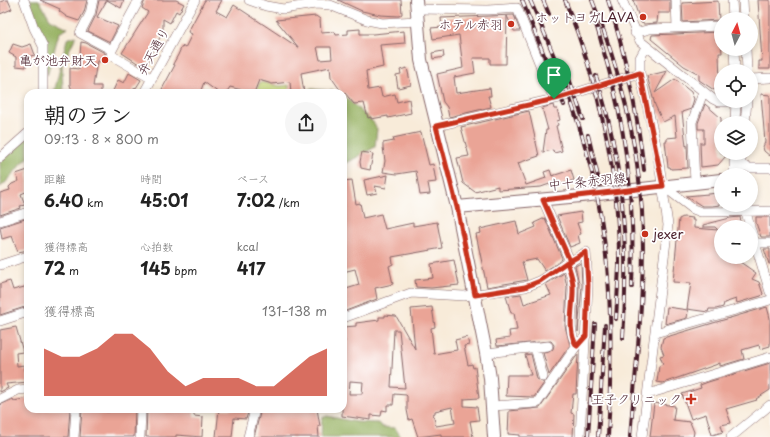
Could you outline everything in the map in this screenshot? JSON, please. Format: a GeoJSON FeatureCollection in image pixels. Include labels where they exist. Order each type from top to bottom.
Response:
{"type":"FeatureCollection","features":[{"type":"Feature","properties":{"kind":"main road"},"geometry":{"type":"LineString","coordinates":[[417,10],[421,60],[457,207],[486,353],[494,437]]}},
{"type":"Feature","properties":{"kind":"main road","name":"中十条赤羽線"},"geometry":{"type":"LineString","coordinates":[[457,207],[543,200],[714,181]]}},
{"type":"Feature","properties":{"kind":"street"},"geometry":{"type":"LineString","coordinates":[[24,0],[43,46],[42,89]]}},
{"type":"Feature","properties":{"kind":"street"},"geometry":{"type":"LineString","coordinates":[[93,0],[90,14],[80,33],[112,50]]}},
{"type":"Feature","properties":{"kind":"street"},"geometry":{"type":"LineString","coordinates":[[139,0],[112,50],[111,55],[152,78]]}},
{"type":"Feature","properties":{"kind":"street","name":"弁天通り"},"geometry":{"type":"LineString","coordinates":[[146,89],[195,0]]}},
{"type":"Feature","properties":{"kind":"street"},"geometry":{"type":"LineString","coordinates":[[249,0],[266,6],[283,9],[315,4],[330,5],[367,20],[382,23],[417,10],[488,10],[517,8],[557,98]]}},
{"type":"Feature","properties":{"kind":"street"},"geometry":{"type":"LineString","coordinates":[[622,0],[635,34],[646,47],[703,93],[714,99]]}},
{"type":"Feature","properties":{"kind":"street"},"geometry":{"type":"LineString","coordinates":[[676,0],[677,28]]}},
{"type":"Feature","properties":{"kind":"street"},"geometry":{"type":"LineString","coordinates":[[732,0],[733,12]]}},
{"type":"Feature","properties":{"kind":"street"},"geometry":{"type":"LineString","coordinates":[[743,0],[744,12]]}},
{"type":"Feature","properties":{"kind":"street"},"geometry":{"type":"LineString","coordinates":[[635,34],[650,29],[714,26]]}},
{"type":"Feature","properties":{"kind":"street"},"geometry":{"type":"LineString","coordinates":[[642,437],[668,225],[663,186],[640,73],[640,58],[646,47]]}},
{"type":"Feature","properties":{"kind":"street"},"geometry":{"type":"LineString","coordinates":[[436,126],[557,98],[640,73]]}},
{"type":"Feature","properties":{"kind":"street"},"geometry":{"type":"LineString","coordinates":[[758,79],[770,78]]}},
{"type":"Feature","properties":{"kind":"street"},"geometry":{"type":"LineString","coordinates":[[695,182],[692,122],[703,93]]}},
{"type":"Feature","properties":{"kind":"street"},"geometry":{"type":"LineString","coordinates":[[0,158],[24,137]]}},
{"type":"Feature","properties":{"kind":"street"},"geometry":{"type":"LineString","coordinates":[[740,168],[741,160]]}},
{"type":"Feature","properties":{"kind":"street"},"geometry":{"type":"LineString","coordinates":[[740,164],[749,168],[770,168]]}},
{"type":"Feature","properties":{"kind":"street"},"geometry":{"type":"LineString","coordinates":[[663,186],[693,209],[701,212],[714,211]]}},
{"type":"Feature","properties":{"kind":"street"},"geometry":{"type":"LineString","coordinates":[[543,200],[568,262],[572,277],[574,288],[572,338],[577,346]]}},
{"type":"Feature","properties":{"kind":"street"},"geometry":{"type":"LineString","coordinates":[[758,210],[770,211]]}},
{"type":"Feature","properties":{"kind":"street"},"geometry":{"type":"LineString","coordinates":[[0,221],[24,213]]}},
{"type":"Feature","properties":{"kind":"street"},"geometry":{"type":"LineString","coordinates":[[758,243],[770,243]]}},
{"type":"Feature","properties":{"kind":"street"},"geometry":{"type":"LineString","coordinates":[[758,251],[768,277],[770,292]]}},
{"type":"Feature","properties":{"kind":"street"},"geometry":{"type":"LineString","coordinates":[[347,317],[411,293],[461,296],[525,287],[540,281],[586,252],[588,285],[580,437]]}},
{"type":"Feature","properties":{"kind":"street"},"geometry":{"type":"LineString","coordinates":[[0,265],[24,257]]}},
{"type":"Feature","properties":{"kind":"street"},"geometry":{"type":"LineString","coordinates":[[655,333],[770,300]]}},
{"type":"Feature","properties":{"kind":"street"},"geometry":{"type":"LineString","coordinates":[[0,321],[24,313]]}},
{"type":"Feature","properties":{"kind":"street"},"geometry":{"type":"LineString","coordinates":[[492,406],[537,403],[577,346],[586,336]]}},
{"type":"Feature","properties":{"kind":"street"},"geometry":{"type":"LineString","coordinates":[[486,353],[548,346]]}},
{"type":"Feature","properties":{"kind":"street"},"geometry":{"type":"LineString","coordinates":[[535,348],[543,378]]}},
{"type":"Feature","properties":{"kind":"street"},"geometry":{"type":"LineString","coordinates":[[648,394],[770,357]]}},
{"type":"Feature","properties":{"kind":"street"},"geometry":{"type":"LineString","coordinates":[[0,399],[18,390],[24,389]]}},
{"type":"Feature","properties":{"kind":"street"},"geometry":{"type":"LineString","coordinates":[[731,437],[770,405]]}},
{"type":"Feature","properties":{"kind":"street"},"geometry":{"type":"LineString","coordinates":[[74,437],[76,413]]}},
{"type":"Feature","properties":{"kind":"street"},"geometry":{"type":"LineString","coordinates":[[140,437],[141,413]]}},
{"type":"Feature","properties":{"kind":"street"},"geometry":{"type":"LineString","coordinates":[[248,437],[254,413]]}},
{"type":"Feature","properties":{"kind":"green space"},"geometry":{"type":"Polygon","coordinates":[[[27,0],[39,0],[50,19],[68,28],[59,33],[47,76],[37,27],[27,0]]]}},
{"type":"Feature","properties":{"kind":"green space"},"geometry":{"type":"Polygon","coordinates":[[[76,36],[62,65],[63,89],[55,89],[67,39],[76,36]]]}},
{"type":"Feature","properties":{"kind":"green space"},"geometry":{"type":"Polygon","coordinates":[[[260,82],[280,86],[289,85],[288,89],[257,89],[260,82]]]}},
{"type":"Feature","properties":{"kind":"green space"},"geometry":{"type":"Polygon","coordinates":[[[347,99],[373,122],[377,129],[375,147],[347,163],[347,99]]]}},
{"type":"Feature","properties":{"kind":"green space"},"geometry":{"type":"Polygon","coordinates":[[[24,141],[24,162],[0,187],[0,162],[24,141]]]}},
{"type":"Feature","properties":{"kind":"green space"},"geometry":{"type":"Polygon","coordinates":[[[327,416],[356,422],[378,423],[382,427],[395,428],[401,437],[321,437],[322,418],[327,416]]]}},
{"type":"Feature","properties":{"kind":"building"},"geometry":{"type":"Polygon","coordinates":[[[8,0],[12,9],[0,14],[0,2],[8,0]]]}},
{"type":"Feature","properties":{"kind":"building"},"geometry":{"type":"Polygon","coordinates":[[[40,0],[87,0],[84,12],[79,21],[67,17],[59,11],[60,9],[40,0]]]}},
{"type":"Feature","properties":{"kind":"building"},"geometry":{"type":"Polygon","coordinates":[[[99,0],[107,0],[97,17],[118,26],[110,42],[88,31],[96,15],[99,0]]]}},
{"type":"Feature","properties":{"kind":"building"},"geometry":{"type":"Polygon","coordinates":[[[107,0],[124,0],[121,8],[107,0]]]}},
{"type":"Feature","properties":{"kind":"building"},"geometry":{"type":"Polygon","coordinates":[[[145,0],[176,0],[184,4],[179,13],[176,11],[170,23],[163,19],[163,31],[145,68],[122,53],[148,12],[142,8],[145,0]]]}},
{"type":"Feature","properties":{"kind":"building"},"geometry":{"type":"Polygon","coordinates":[[[205,0],[222,0],[216,11],[227,17],[234,5],[299,48],[276,20],[316,16],[320,19],[321,33],[335,32],[336,35],[348,34],[348,30],[360,29],[360,34],[404,31],[405,43],[380,45],[383,67],[366,71],[368,90],[380,88],[382,97],[395,94],[397,102],[409,99],[411,113],[388,118],[388,116],[371,119],[371,117],[368,118],[364,103],[354,104],[347,95],[347,89],[339,89],[331,77],[330,67],[301,73],[303,89],[291,89],[290,82],[272,84],[259,80],[256,89],[238,89],[230,87],[229,89],[214,89],[204,82],[201,89],[162,89],[175,65],[173,64],[182,46],[185,48],[192,34],[188,32],[205,0]],[[317,47],[320,60],[332,59],[331,47],[317,47]]]}},
{"type":"Feature","properties":{"kind":"building"},"geometry":{"type":"Polygon","coordinates":[[[338,0],[401,0],[402,14],[399,16],[380,15],[362,11],[338,0]]]}},
{"type":"Feature","properties":{"kind":"building"},"geometry":{"type":"Polygon","coordinates":[[[633,0],[670,0],[670,13],[658,13],[657,23],[641,23],[633,0]]]}},
{"type":"Feature","properties":{"kind":"building"},"geometry":{"type":"Polygon","coordinates":[[[758,0],[770,0],[770,69],[759,69],[759,61],[762,61],[758,0]]]}},
{"type":"Feature","properties":{"kind":"building"},"geometry":{"type":"Polygon","coordinates":[[[718,1],[719,12],[714,12],[714,20],[683,22],[682,3],[718,1]]]}},
{"type":"Feature","properties":{"kind":"building"},"geometry":{"type":"Polygon","coordinates":[[[514,15],[520,31],[514,31],[507,16],[506,64],[490,64],[490,58],[473,58],[475,73],[454,77],[456,93],[490,88],[491,96],[488,96],[491,107],[449,117],[447,107],[443,102],[437,74],[463,68],[459,35],[433,39],[431,28],[442,27],[441,18],[514,15]]]}},
{"type":"Feature","properties":{"kind":"building"},"geometry":{"type":"Polygon","coordinates":[[[714,32],[714,56],[719,56],[719,64],[714,64],[714,90],[699,80],[699,74],[684,66],[651,39],[652,35],[714,32]]]}},
{"type":"Feature","properties":{"kind":"building"},"geometry":{"type":"Polygon","coordinates":[[[81,42],[105,53],[106,62],[97,61],[93,86],[101,86],[101,89],[72,89],[70,85],[70,68],[79,69],[81,42]]]}},
{"type":"Feature","properties":{"kind":"building"},"geometry":{"type":"Polygon","coordinates":[[[13,44],[22,47],[31,44],[35,55],[26,57],[26,67],[16,66],[16,57],[9,53],[13,44]]]}},
{"type":"Feature","properties":{"kind":"building"},"geometry":{"type":"Polygon","coordinates":[[[443,51],[444,57],[433,59],[432,53],[443,51]]]}},
{"type":"Feature","properties":{"kind":"building"},"geometry":{"type":"Polygon","coordinates":[[[407,68],[411,85],[398,88],[396,75],[401,74],[400,70],[407,68]]]}},
{"type":"Feature","properties":{"kind":"building"},"geometry":{"type":"Polygon","coordinates":[[[667,71],[655,93],[675,79],[691,92],[694,99],[691,109],[682,112],[686,146],[687,145],[688,168],[671,169],[668,167],[665,141],[667,141],[667,138],[677,137],[675,116],[663,122],[655,105],[647,76],[667,71]]]}},
{"type":"Feature","properties":{"kind":"building"},"geometry":{"type":"Polygon","coordinates":[[[129,73],[141,80],[134,89],[114,89],[118,80],[124,83],[129,73]]]}},
{"type":"Feature","properties":{"kind":"building"},"geometry":{"type":"Polygon","coordinates":[[[761,94],[770,95],[770,156],[764,151],[763,147],[765,142],[761,94]]]}},
{"type":"Feature","properties":{"kind":"building"},"geometry":{"type":"Polygon","coordinates":[[[705,104],[719,116],[714,116],[714,160],[722,160],[718,165],[701,167],[700,143],[704,143],[704,129],[698,129],[698,123],[705,104]]]}},
{"type":"Feature","properties":{"kind":"building"},"geometry":{"type":"Polygon","coordinates":[[[553,105],[554,109],[557,109],[560,120],[557,121],[558,125],[556,126],[562,151],[554,153],[553,150],[543,152],[546,130],[548,130],[542,108],[553,105]]]}},
{"type":"Feature","properties":{"kind":"building"},"geometry":{"type":"Polygon","coordinates":[[[529,111],[539,156],[518,163],[526,185],[546,178],[544,172],[550,170],[552,176],[571,170],[574,180],[559,185],[558,181],[541,187],[498,190],[498,186],[475,192],[463,183],[457,158],[469,156],[461,127],[529,111]]]}},
{"type":"Feature","properties":{"kind":"building"},"geometry":{"type":"Polygon","coordinates":[[[421,132],[429,165],[433,164],[436,182],[428,183],[430,194],[420,195],[416,171],[397,174],[383,172],[385,161],[383,143],[394,141],[393,138],[421,132]]]}},
{"type":"Feature","properties":{"kind":"building"},"geometry":{"type":"Polygon","coordinates":[[[362,152],[373,154],[370,170],[361,168],[360,162],[362,152]]]}},
{"type":"Feature","properties":{"kind":"building"},"geometry":{"type":"Polygon","coordinates":[[[24,171],[24,193],[21,194],[24,205],[20,206],[21,208],[0,215],[0,193],[10,190],[9,187],[12,184],[19,181],[16,174],[24,171]]]}},
{"type":"Feature","properties":{"kind":"building"},"geometry":{"type":"Polygon","coordinates":[[[388,175],[386,188],[375,186],[377,193],[367,195],[364,180],[388,175]]]}},
{"type":"Feature","properties":{"kind":"building"},"geometry":{"type":"Polygon","coordinates":[[[352,180],[356,204],[360,203],[363,218],[381,214],[385,229],[413,223],[413,226],[437,222],[442,248],[392,257],[393,264],[389,266],[393,284],[375,288],[377,299],[347,310],[347,289],[359,285],[355,269],[347,271],[347,181],[352,180]]]}},
{"type":"Feature","properties":{"kind":"building"},"geometry":{"type":"Polygon","coordinates":[[[714,193],[714,206],[702,206],[686,196],[714,193]]]}},
{"type":"Feature","properties":{"kind":"building"},"geometry":{"type":"Polygon","coordinates":[[[581,212],[582,222],[577,223],[581,234],[578,235],[580,243],[570,247],[557,216],[581,212]]]}},
{"type":"Feature","properties":{"kind":"building"},"geometry":{"type":"Polygon","coordinates":[[[683,217],[693,218],[694,228],[714,230],[714,264],[743,264],[756,273],[752,279],[759,282],[763,294],[761,296],[737,303],[736,299],[724,303],[723,307],[709,309],[708,312],[687,309],[691,283],[673,282],[679,219],[683,217]]]}},
{"type":"Feature","properties":{"kind":"building"},"geometry":{"type":"Polygon","coordinates":[[[740,217],[741,220],[722,220],[730,218],[740,217]]]}},
{"type":"Feature","properties":{"kind":"building"},"geometry":{"type":"Polygon","coordinates":[[[756,217],[770,217],[770,237],[761,237],[758,229],[758,220],[756,220],[756,217]]]}},
{"type":"Feature","properties":{"kind":"building"},"geometry":{"type":"Polygon","coordinates":[[[545,218],[562,258],[561,261],[545,271],[537,259],[522,262],[527,280],[487,287],[476,234],[481,233],[480,229],[516,221],[519,234],[536,227],[534,223],[545,218]]]}},
{"type":"Feature","properties":{"kind":"building"},"geometry":{"type":"Polygon","coordinates":[[[24,219],[24,251],[18,252],[12,236],[2,239],[0,227],[24,219]]]}},
{"type":"Feature","properties":{"kind":"building"},"geometry":{"type":"Polygon","coordinates":[[[714,222],[714,227],[703,227],[703,225],[714,222]]]}},
{"type":"Feature","properties":{"kind":"building"},"geometry":{"type":"Polygon","coordinates":[[[764,249],[770,249],[770,264],[769,264],[764,249]]]}},
{"type":"Feature","properties":{"kind":"building"},"geometry":{"type":"Polygon","coordinates":[[[454,260],[459,285],[431,288],[416,287],[415,280],[433,278],[431,264],[454,260]]]}},
{"type":"Feature","properties":{"kind":"building"},"geometry":{"type":"Polygon","coordinates":[[[581,263],[582,286],[578,332],[579,283],[575,266],[581,263]]]}},
{"type":"Feature","properties":{"kind":"building"},"geometry":{"type":"Polygon","coordinates":[[[564,273],[567,287],[565,326],[570,345],[549,375],[543,353],[549,352],[553,349],[554,345],[551,341],[497,346],[496,340],[510,338],[509,331],[517,330],[514,313],[511,313],[506,296],[521,294],[524,304],[551,295],[546,284],[564,273]]]}},
{"type":"Feature","properties":{"kind":"building"},"geometry":{"type":"Polygon","coordinates":[[[10,281],[13,290],[24,287],[24,307],[0,315],[0,284],[10,281]]]}},
{"type":"Feature","properties":{"kind":"building"},"geometry":{"type":"Polygon","coordinates":[[[432,307],[435,327],[431,328],[434,354],[457,350],[455,340],[467,337],[469,345],[464,346],[468,365],[472,364],[473,368],[475,367],[479,398],[464,399],[464,406],[477,407],[479,420],[470,421],[473,437],[441,437],[441,434],[418,437],[412,419],[409,420],[406,395],[394,394],[393,405],[387,405],[387,411],[382,410],[381,416],[371,415],[371,420],[342,416],[342,413],[347,413],[347,327],[356,326],[356,323],[379,320],[379,317],[385,317],[385,315],[396,316],[415,349],[411,309],[432,307]],[[394,330],[391,387],[405,388],[399,330],[394,330]],[[350,381],[349,394],[362,394],[363,382],[350,381]],[[452,407],[435,411],[433,414],[436,426],[455,423],[452,407]]]}},
{"type":"Feature","properties":{"kind":"building"},"geometry":{"type":"Polygon","coordinates":[[[667,307],[688,310],[687,318],[665,324],[667,307]]]}},
{"type":"Feature","properties":{"kind":"building"},"geometry":{"type":"Polygon","coordinates":[[[767,307],[770,318],[770,346],[760,349],[759,345],[742,350],[744,359],[720,366],[720,363],[663,383],[657,382],[659,366],[663,364],[660,356],[664,355],[661,347],[663,338],[767,307]]]}},
{"type":"Feature","properties":{"kind":"building"},"geometry":{"type":"Polygon","coordinates":[[[16,327],[23,352],[16,353],[17,366],[24,365],[24,382],[6,384],[8,388],[0,392],[0,330],[16,327]]]}},
{"type":"Feature","properties":{"kind":"building"},"geometry":{"type":"Polygon","coordinates":[[[531,354],[537,379],[544,383],[534,397],[506,396],[507,375],[531,375],[525,355],[531,354]]]}},
{"type":"Feature","properties":{"kind":"building"},"geometry":{"type":"Polygon","coordinates":[[[578,354],[576,394],[573,394],[571,413],[574,414],[573,437],[520,437],[520,435],[508,434],[509,411],[540,408],[578,354]]]}},
{"type":"Feature","properties":{"kind":"building"},"geometry":{"type":"Polygon","coordinates":[[[770,363],[770,390],[756,399],[757,400],[726,409],[731,423],[721,425],[723,432],[712,435],[706,414],[691,419],[682,394],[701,388],[700,385],[708,382],[770,363]]]}},
{"type":"Feature","properties":{"kind":"building"},"geometry":{"type":"Polygon","coordinates":[[[13,399],[14,401],[24,399],[24,413],[70,413],[68,437],[0,437],[0,405],[13,399]]]}},
{"type":"Feature","properties":{"kind":"building"},"geometry":{"type":"Polygon","coordinates":[[[654,403],[675,406],[673,420],[690,422],[694,432],[693,437],[650,437],[654,403]]]}},
{"type":"Feature","properties":{"kind":"building"},"geometry":{"type":"Polygon","coordinates":[[[82,413],[135,413],[134,437],[80,437],[82,413]]]}},
{"type":"Feature","properties":{"kind":"building"},"geometry":{"type":"Polygon","coordinates":[[[147,413],[194,413],[194,416],[203,417],[202,437],[176,435],[176,437],[146,437],[147,413]]]}},
{"type":"Feature","properties":{"kind":"building"},"geometry":{"type":"Polygon","coordinates":[[[219,413],[248,413],[246,419],[234,418],[232,437],[216,437],[219,413]]]}},
{"type":"Feature","properties":{"kind":"building"},"geometry":{"type":"Polygon","coordinates":[[[260,413],[318,413],[320,426],[318,426],[319,437],[254,437],[260,413]]]}},
{"type":"Feature","properties":{"kind":"railway"},"geometry":{"type":"LineString","coordinates":[[522,0],[564,105]]}},
{"type":"Feature","properties":{"kind":"railway"},"geometry":{"type":"LineString","coordinates":[[530,0],[570,99],[586,149],[598,201],[603,230],[609,289],[611,348],[608,437]]}},
{"type":"Feature","properties":{"kind":"railway"},"geometry":{"type":"LineString","coordinates":[[543,0],[549,14]]}},
{"type":"Feature","properties":{"kind":"railway"},"geometry":{"type":"LineString","coordinates":[[565,0],[588,64],[605,131],[611,165],[616,199],[618,233],[619,267],[616,319]]}},
{"type":"Feature","properties":{"kind":"railway"},"geometry":{"type":"LineString","coordinates":[[592,0],[602,25],[625,103],[640,184],[643,239],[642,296],[630,437]]}},
{"type":"Feature","properties":{"kind":"railway"},"geometry":{"type":"LineString","coordinates":[[608,0],[630,84],[644,170]]}},
{"type":"Feature","properties":{"kind":"railway"},"geometry":{"type":"LineString","coordinates":[[592,14],[599,32],[614,91],[625,146],[631,202],[633,258],[632,287]]}},
{"type":"Feature","properties":{"kind":"railway"},"geometry":{"type":"LineString","coordinates":[[566,70],[583,119]]}},
{"type":"Feature","properties":{"kind":"railway"},"geometry":{"type":"LineString","coordinates":[[596,76],[613,141],[622,206],[625,271],[623,338]]}},
{"type":"Feature","properties":{"kind":"railway"},"geometry":{"type":"LineString","coordinates":[[588,135],[600,185]]}},
{"type":"Feature","properties":{"kind":"railway"},"geometry":{"type":"LineString","coordinates":[[588,437],[595,324]]}},
{"type":"Feature","properties":{"kind":"railway"},"geometry":{"type":"LineString","coordinates":[[598,437],[605,325]]}},
{"type":"Feature","properties":{"kind":"place","name":"ホットヨガLAVA"},"geometry":{"type":"Point","coordinates":[643,17]}},
{"type":"Feature","properties":{"kind":"place","name":"ホテル赤羽"},"geometry":{"type":"Point","coordinates":[511,24]}},
{"type":"Feature","properties":{"kind":"place","name":"亀が池弁財天"},"geometry":{"type":"Point","coordinates":[105,60]}},
{"type":"Feature","properties":{"kind":"place","name":"jexer"},"geometry":{"type":"Point","coordinates":[645,234]}},
{"type":"Feature","properties":{"kind":"place","name":"王子クリニック"},"geometry":{"type":"Point","coordinates":[691,399]}},
{"type":"Feature","properties":{"kind":"route"},"geometry":{"type":"LineString","coordinates":[[640,73],[657,149],[663,186],[543,200],[570,261],[586,252],[588,285],[586,336],[577,346],[572,338],[574,288],[567,262],[540,281],[525,287],[475,295],[457,207],[436,126],[554,99],[640,73]]}}]}
